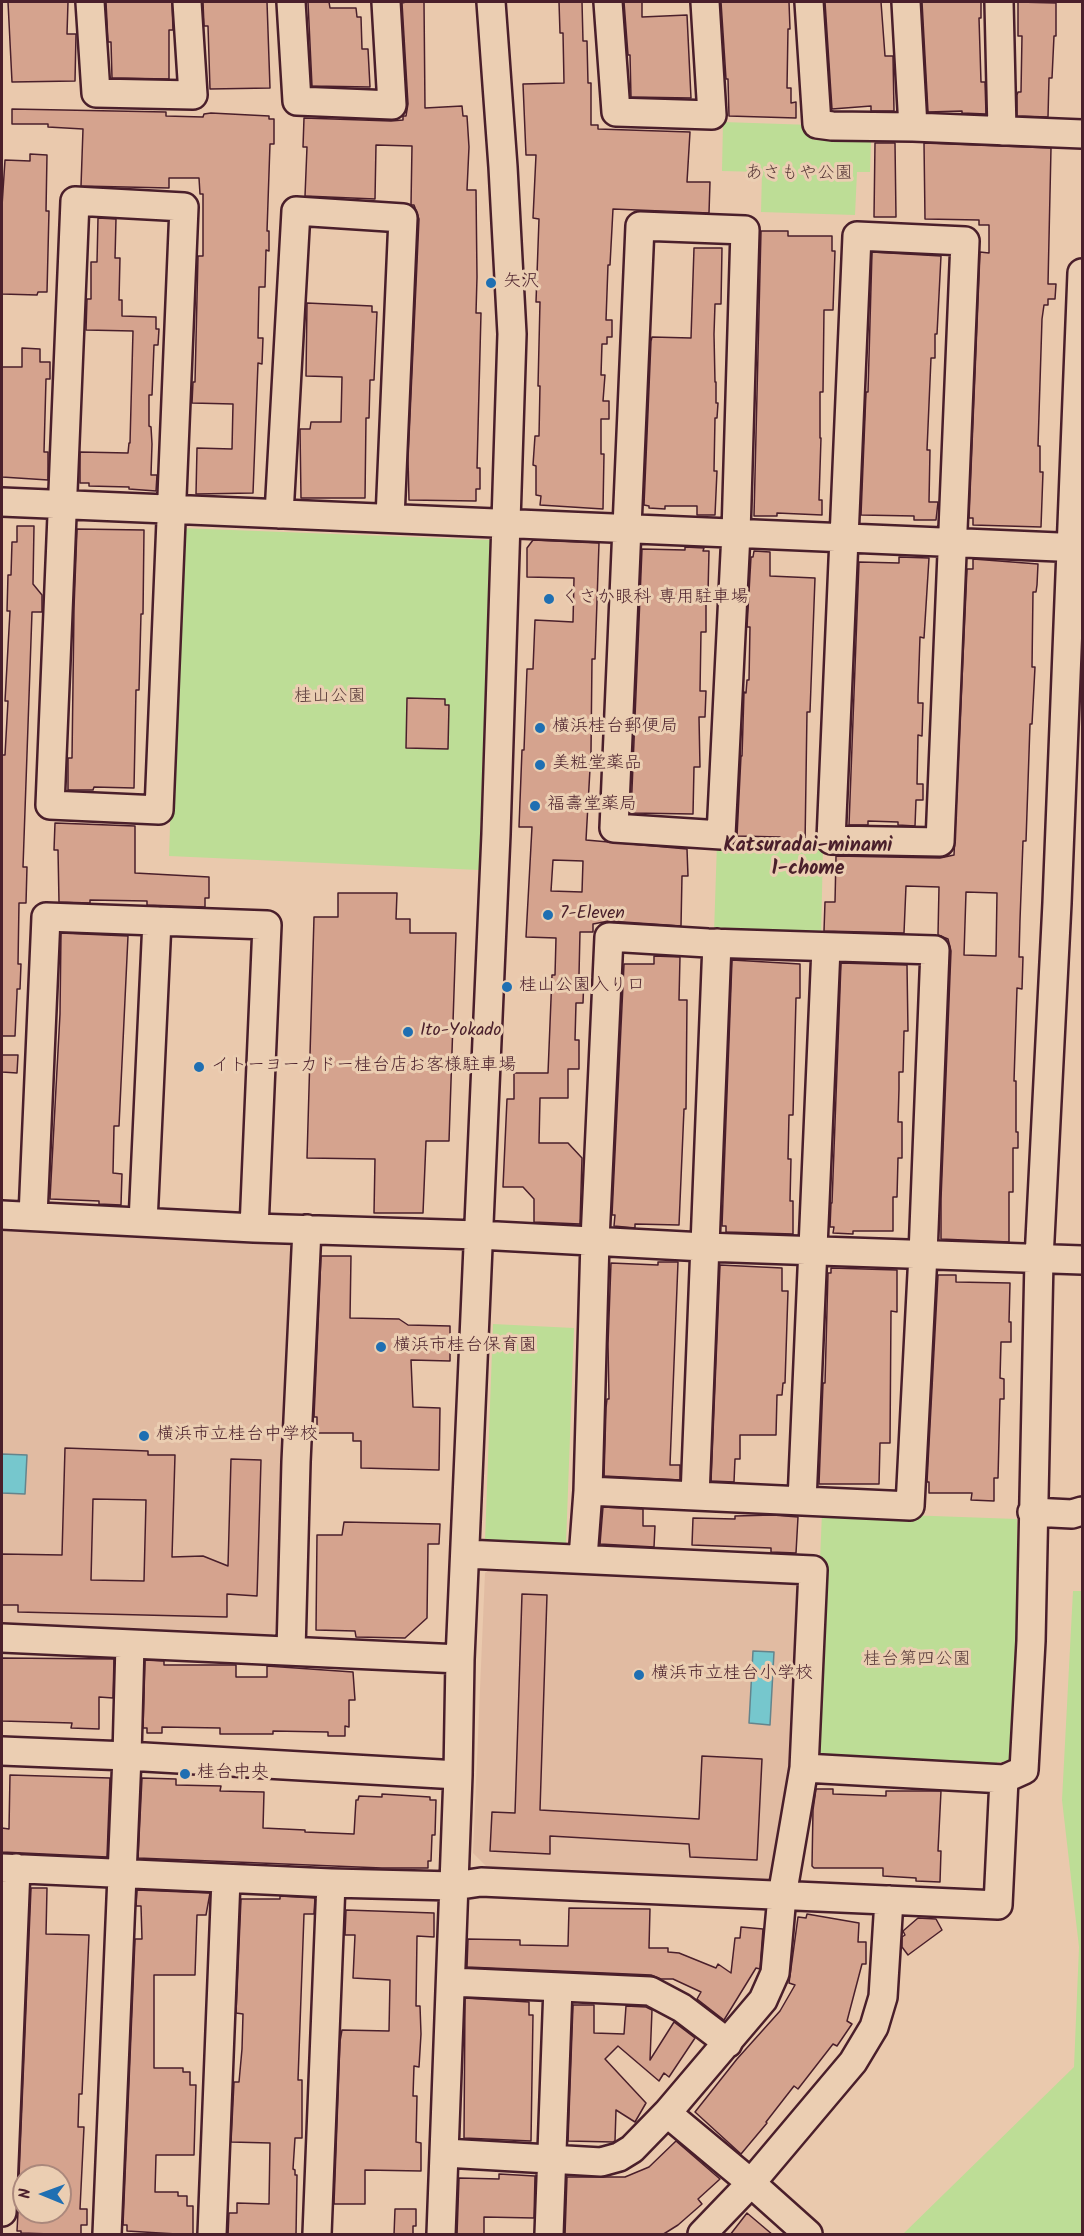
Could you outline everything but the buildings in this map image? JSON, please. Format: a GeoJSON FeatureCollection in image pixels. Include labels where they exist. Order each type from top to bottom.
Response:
{"type":"FeatureCollection","features":[{"type":"Feature","properties":{"kind":"street"},"geometry":{"type":"LineString","coordinates":[[90,2],[96,93],[193,95],[187,2]]}},
{"type":"Feature","properties":{"kind":"street"},"geometry":{"type":"LineString","coordinates":[[291,2],[297,100],[392,105],[386,2]]}},
{"type":"Feature","properties":{"kind":"street"},"geometry":{"type":"LineString","coordinates":[[441,2235],[458,1775],[459,1659],[496,834],[512,334],[491,2]]}},
{"type":"Feature","properties":{"kind":"street"},"geometry":{"type":"LineString","coordinates":[[608,2],[616,112],[712,115],[705,2]]}},
{"type":"Feature","properties":{"kind":"street"},"geometry":{"type":"LineString","coordinates":[[809,2],[817,124],[1083,134]]}},
{"type":"Feature","properties":{"kind":"street"},"geometry":{"type":"LineString","coordinates":[[906,2],[913,127]]}},
{"type":"Feature","properties":{"kind":"street"},"geometry":{"type":"LineString","coordinates":[[999,2],[1002,131]]}},
{"type":"Feature","properties":{"kind":"street"},"geometry":{"type":"LineString","coordinates":[[75,201],[184,207],[172,509],[159,810],[50,805],[75,201]]}},
{"type":"Feature","properties":{"kind":"street"},"geometry":{"type":"LineString","coordinates":[[279,514],[296,211],[403,218],[390,519]]}},
{"type":"Feature","properties":{"kind":"street"},"geometry":{"type":"LineString","coordinates":[[639,226],[745,230],[736,533],[721,835],[614,828],[627,528],[639,226]]}},
{"type":"Feature","properties":{"kind":"street"},"geometry":{"type":"LineString","coordinates":[[857,236],[965,241],[940,842],[831,840],[844,537],[857,236]]}},
{"type":"Feature","properties":{"kind":"street"},"geometry":{"type":"LineString","coordinates":[[804,1768],[1004,1779],[1024,1770],[1031,1641],[1039,1259],[1077,547],[1083,273]]}},
{"type":"Feature","properties":{"kind":"street"},"geometry":{"type":"LineString","coordinates":[[2,502],[1077,547]]}},
{"type":"Feature","properties":{"kind":"street"},"geometry":{"type":"LineString","coordinates":[[33,1216],[46,917],[267,925],[254,1228]]}},
{"type":"Feature","properties":{"kind":"street"},"geometry":{"type":"LineString","coordinates":[[143,1222],[158,921]]}},
{"type":"Feature","properties":{"kind":"street"},"geometry":{"type":"LineString","coordinates":[[583,1558],[588,1491],[595,1240],[609,937],[826,948],[934,950],[923,1254],[910,1506],[588,1491]]}},
{"type":"Feature","properties":{"kind":"street"},"geometry":{"type":"LineString","coordinates":[[694,1496],[717,943]]}},
{"type":"Feature","properties":{"kind":"street"},"geometry":{"type":"LineString","coordinates":[[802,1501],[826,948]]}},
{"type":"Feature","properties":{"kind":"street"},"geometry":{"type":"LineString","coordinates":[[2,1215],[254,1228],[595,1240],[704,1247],[1083,1260]]}},
{"type":"Feature","properties":{"kind":"street"},"geometry":{"type":"LineString","coordinates":[[291,1651],[296,1462],[307,1229]]}},
{"type":"Feature","properties":{"kind":"street"},"geometry":{"type":"LineString","coordinates":[[1032,1512],[1072,1514],[1083,1511]]}},
{"type":"Feature","properties":{"kind":"street"},"geometry":{"type":"LineString","coordinates":[[445,2153],[602,2162],[619,2157],[632,2149],[667,2113],[763,2000],[775,1972],[782,1896],[804,1768],[813,1570],[465,1554]]}},
{"type":"Feature","properties":{"kind":"street"},"geometry":{"type":"LineString","coordinates":[[2,1638],[459,1659]]}},
{"type":"Feature","properties":{"kind":"street"},"geometry":{"type":"LineString","coordinates":[[107,2235],[130,1644]]}},
{"type":"Feature","properties":{"kind":"street"},"geometry":{"type":"LineString","coordinates":[[2,1751],[458,1775]]}},
{"type":"Feature","properties":{"kind":"street"},"geometry":{"type":"LineString","coordinates":[[2,2212],[9,1868],[331,1883],[454,1886],[481,1882],[998,1905],[1004,1779]]}},
{"type":"Feature","properties":{"kind":"street"},"geometry":{"type":"LineString","coordinates":[[212,2235],[226,1879]]}},
{"type":"Feature","properties":{"kind":"street"},"geometry":{"type":"LineString","coordinates":[[317,2235],[331,1883]]}},
{"type":"Feature","properties":{"kind":"street"},"geometry":{"type":"LineString","coordinates":[[702,2235],[751,2183],[853,2062],[874,2027],[883,1997],[889,1900]]}},
{"type":"Feature","properties":{"kind":"street"},"geometry":{"type":"LineString","coordinates":[[451,1982],[650,1991],[682,2008],[728,2043]]}},
{"type":"Feature","properties":{"kind":"street"},"geometry":{"type":"LineString","coordinates":[[549,2235],[558,1987]]}},
{"type":"Feature","properties":{"kind":"street"},"geometry":{"type":"LineString","coordinates":[[667,2113],[751,2183],[808,2235]]}},
{"type":"Feature","properties":{"kind":"shaded area","name":"横浜市立桂台中学校"},"geometry":{"type":"Polygon","coordinates":[[[2,1228],[287,1242],[293,1247],[279,1629],[272,1635],[2,1624],[2,1228]]]}},
{"type":"Feature","properties":{"kind":"shaded area","name":"横浜市立桂台小学校"},"geometry":{"type":"Polygon","coordinates":[[[492,1566],[794,1579],[800,1585],[793,1765],[775,1875],[769,1880],[487,1867],[473,1853],[485,1573],[492,1566]]]}},
{"type":"Feature","properties":{"kind":"green space","name":"あさもや公園"},"geometry":{"type":"Polygon","coordinates":[[[723,122],[812,125],[813,140],[871,141],[870,172],[857,172],[855,215],[761,212],[762,172],[722,171],[723,122]]]}},
{"type":"Feature","properties":{"kind":"green space","name":"桂山公園"},"geometry":{"type":"Polygon","coordinates":[[[180,528],[490,540],[479,870],[169,856],[180,528]]]}},
{"type":"Feature","properties":{"kind":"green space"},"geometry":{"type":"Polygon","coordinates":[[[717,843],[823,848],[821,938],[714,933],[717,843]]]}},
{"type":"Feature","properties":{"kind":"green space"},"geometry":{"type":"Polygon","coordinates":[[[493,1324],[574,1328],[566,1544],[485,1541],[493,1324]]]}},
{"type":"Feature","properties":{"kind":"green space","name":"桂台第四公園"},"geometry":{"type":"Polygon","coordinates":[[[822,1512],[1017,1519],[1018,1581],[1013,1758],[1009,1762],[997,1762],[997,1768],[820,1760],[814,1753],[823,1561],[820,1561],[822,1512]]]}},
{"type":"Feature","properties":{"kind":"green space"},"geometry":{"type":"Polygon","coordinates":[[[1073,1591],[1082,1591],[1082,2234],[903,2234],[1074,2067],[1079,1947],[1062,1800],[1073,1591]]]}},
{"type":"Feature","properties":{"kind":"water"},"geometry":{"type":"Polygon","coordinates":[[[2,1454],[27,1455],[25,1494],[2,1493],[2,1454]]]}},
{"type":"Feature","properties":{"kind":"water"},"geometry":{"type":"Polygon","coordinates":[[[753,1651],[774,1652],[770,1725],[749,1723],[753,1651]]]}},
{"type":"Feature","properties":{"kind":"place","name":"矢沢"},"geometry":{"type":"Point","coordinates":[491,283]}},
{"type":"Feature","properties":{"kind":"place","name":"くさか眼科 専用駐車場"},"geometry":{"type":"Point","coordinates":[549,599]}},
{"type":"Feature","properties":{"kind":"place","name":"横浜桂台郵便局"},"geometry":{"type":"Point","coordinates":[540,728]}},
{"type":"Feature","properties":{"kind":"place","name":"美粧堂薬品"},"geometry":{"type":"Point","coordinates":[540,765]}},
{"type":"Feature","properties":{"kind":"place","name":"福壽堂薬局"},"geometry":{"type":"Point","coordinates":[535,806]}},
{"type":"Feature","properties":{"kind":"place","name":"7-Eleven"},"geometry":{"type":"Point","coordinates":[548,915]}},
{"type":"Feature","properties":{"kind":"place","name":"桂山公園入り口"},"geometry":{"type":"Point","coordinates":[507,987]}},
{"type":"Feature","properties":{"kind":"place","name":"Ito-Yokado"},"geometry":{"type":"Point","coordinates":[408,1032]}},
{"type":"Feature","properties":{"kind":"place","name":"イトーヨーカドー桂台店お客様駐車場"},"geometry":{"type":"Point","coordinates":[199,1067]}},
{"type":"Feature","properties":{"kind":"place","name":"横浜市桂台保育園"},"geometry":{"type":"Point","coordinates":[381,1347]}},
{"type":"Feature","properties":{"kind":"place","name":"横浜市立桂台中学校"},"geometry":{"type":"Point","coordinates":[144,1436]}},
{"type":"Feature","properties":{"kind":"place","name":"横浜市立桂台小学校"},"geometry":{"type":"Point","coordinates":[639,1675]}},
{"type":"Feature","properties":{"kind":"place","name":"桂台中央"},"geometry":{"type":"Point","coordinates":[185,1774]}},
{"type":"Feature","properties":{"kind":"district","name":"Katsuradai-minami 1-chome"},"geometry":{"type":"Point","coordinates":[808,860]}}]}
